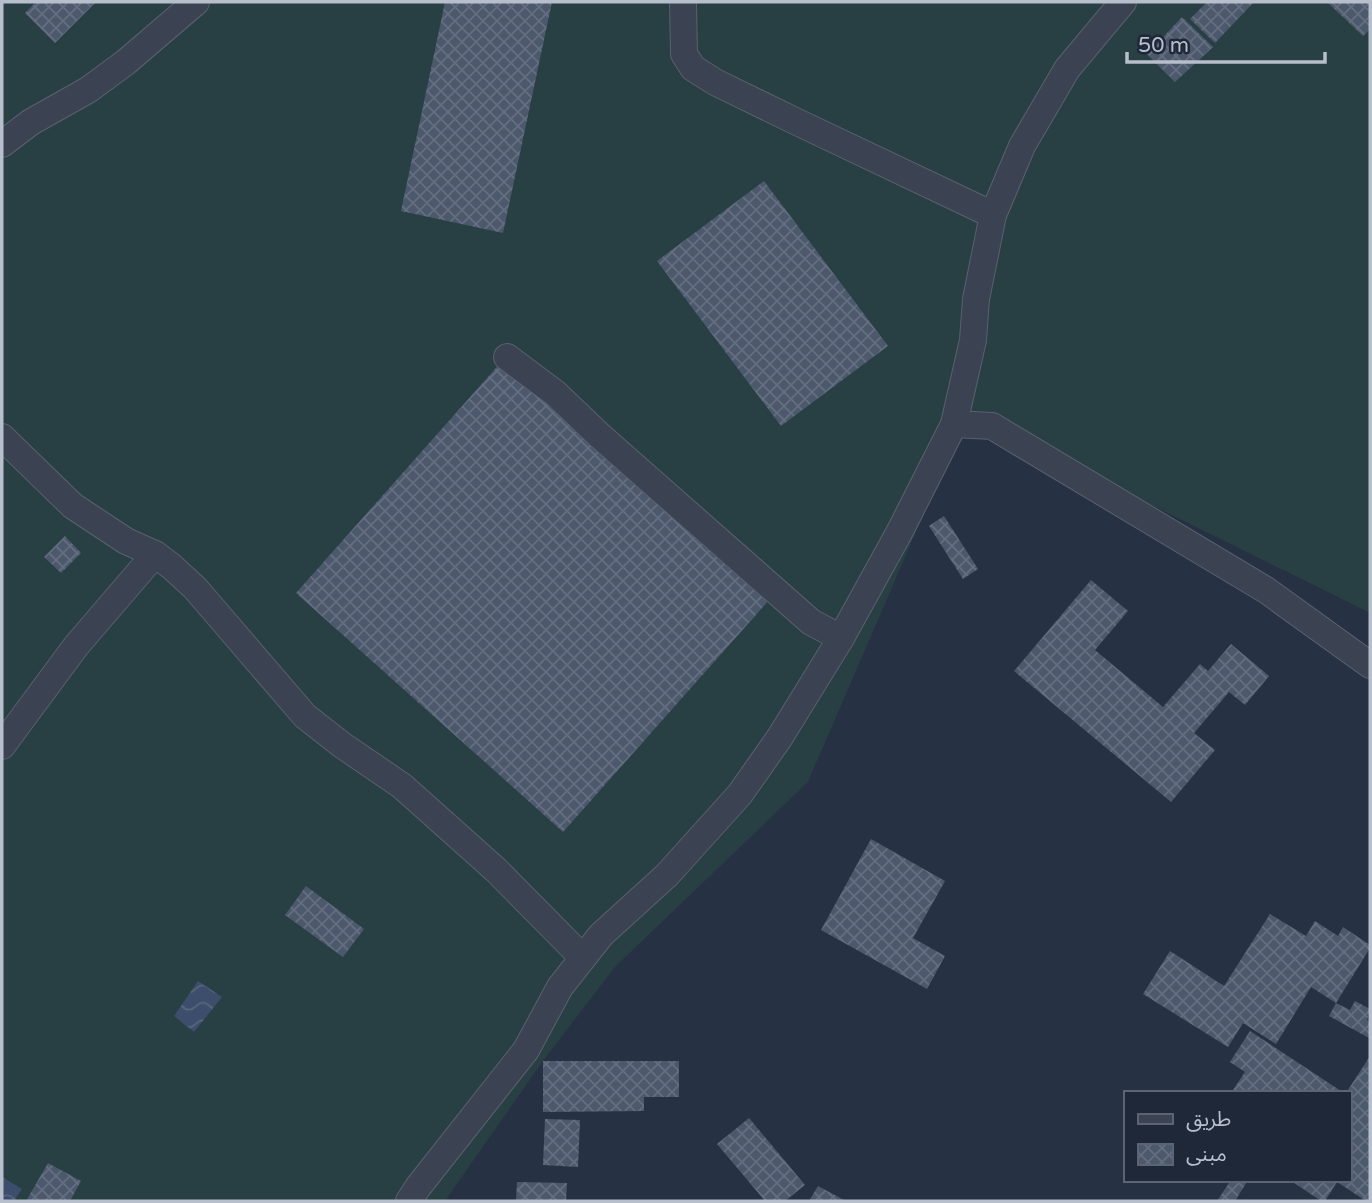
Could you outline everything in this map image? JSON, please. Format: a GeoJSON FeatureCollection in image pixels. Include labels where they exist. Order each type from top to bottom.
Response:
{"type":"FeatureCollection","features":[{"type":"Feature","properties":{"kind":"street"},"geometry":{"type":"LineString","coordinates":[[2,145],[31,122],[97,83],[126,62],[196,2]]}},
{"type":"Feature","properties":{"kind":"street"},"geometry":{"type":"LineString","coordinates":[[682,2],[684,54],[693,68],[715,82],[794,121],[993,215]]}},
{"type":"Feature","properties":{"kind":"street"},"geometry":{"type":"LineString","coordinates":[[409,1201],[526,1050],[560,987],[601,935],[667,875],[740,794],[780,737],[841,638],[900,531],[954,424],[973,340],[976,299],[993,215],[1022,146],[1067,69],[1123,2]]}},
{"type":"Feature","properties":{"kind":"street"},"geometry":{"type":"LineString","coordinates":[[507,357],[555,393],[598,435],[811,621],[841,638]]}},
{"type":"Feature","properties":{"kind":"street"},"geometry":{"type":"LineString","coordinates":[[954,424],[992,426],[1266,590],[1370,665]]}},
{"type":"Feature","properties":{"kind":"street"},"geometry":{"type":"LineString","coordinates":[[2,437],[74,506],[126,541],[155,554],[172,566],[195,588],[305,716],[402,786],[496,870],[583,958]]}},
{"type":"Feature","properties":{"kind":"street"},"geometry":{"type":"LineString","coordinates":[[2,746],[76,646],[155,554]]}},
{"type":"Feature","properties":{"kind":"green space"},"geometry":{"type":"Polygon","coordinates":[[[2,2],[1370,2],[1370,613],[967,414],[808,782],[615,967],[543,1061],[445,1201],[2,1201],[2,2]]]}},
{"type":"Feature","properties":{"kind":"water"},"geometry":{"type":"Polygon","coordinates":[[[198,981],[222,997],[194,1032],[174,1016],[198,981]]]}},
{"type":"Feature","properties":{"kind":"water"},"geometry":{"type":"Polygon","coordinates":[[[2,1177],[22,1189],[14,1201],[2,1201],[2,1177]]]}},
{"type":"Feature","properties":{"kind":"building"},"geometry":{"type":"Polygon","coordinates":[[[36,2],[96,2],[55,43],[25,13],[36,2]]]}},
{"type":"Feature","properties":{"kind":"building"},"geometry":{"type":"Polygon","coordinates":[[[445,2],[552,2],[503,233],[401,211],[445,2]]]}},
{"type":"Feature","properties":{"kind":"building"},"geometry":{"type":"Polygon","coordinates":[[[1207,2],[1254,2],[1215,43],[1190,19],[1207,2]]]}},
{"type":"Feature","properties":{"kind":"building"},"geometry":{"type":"Polygon","coordinates":[[[1327,2],[1370,2],[1370,29],[1363,36],[1327,2]]]}},
{"type":"Feature","properties":{"kind":"building"},"geometry":{"type":"Polygon","coordinates":[[[1182,17],[1213,47],[1175,82],[1147,54],[1182,17]]]}},
{"type":"Feature","properties":{"kind":"building"},"geometry":{"type":"Polygon","coordinates":[[[764,181],[888,346],[781,426],[657,261],[764,181]]]}},
{"type":"Feature","properties":{"kind":"building"},"geometry":{"type":"Polygon","coordinates":[[[503,360],[770,599],[563,832],[296,593],[503,360]]]}},
{"type":"Feature","properties":{"kind":"building"},"geometry":{"type":"Polygon","coordinates":[[[944,516],[978,569],[963,579],[929,526],[944,516]]]}},
{"type":"Feature","properties":{"kind":"building"},"geometry":{"type":"Polygon","coordinates":[[[65,536],[81,553],[61,573],[44,557],[65,536]]]}},
{"type":"Feature","properties":{"kind":"building"},"geometry":{"type":"Polygon","coordinates":[[[1091,580],[1128,611],[1095,650],[1163,707],[1200,664],[1208,671],[1231,644],[1269,676],[1245,705],[1229,692],[1194,733],[1215,750],[1171,802],[1014,671],[1091,580]]]}},
{"type":"Feature","properties":{"kind":"building"},"geometry":{"type":"Polygon","coordinates":[[[871,839],[945,881],[913,938],[945,956],[927,989],[821,930],[871,839]]]}},
{"type":"Feature","properties":{"kind":"building"},"geometry":{"type":"Polygon","coordinates":[[[306,886],[364,929],[343,957],[285,915],[306,886]]]}},
{"type":"Feature","properties":{"kind":"building"},"geometry":{"type":"Polygon","coordinates":[[[1270,914],[1306,936],[1315,921],[1338,936],[1343,927],[1370,945],[1336,1003],[1311,987],[1276,1044],[1243,1023],[1228,1047],[1143,994],[1170,951],[1224,986],[1270,914]]]}},
{"type":"Feature","properties":{"kind":"building"},"geometry":{"type":"Polygon","coordinates":[[[1355,1001],[1370,1009],[1367,1020],[1370,1022],[1369,1038],[1329,1016],[1336,1003],[1350,1010],[1355,1001]]]}},
{"type":"Feature","properties":{"kind":"building"},"geometry":{"type":"Polygon","coordinates":[[[1250,1031],[1341,1091],[1232,1091],[1245,1072],[1230,1062],[1250,1031]]]}},
{"type":"Feature","properties":{"kind":"building"},"geometry":{"type":"Polygon","coordinates":[[[1370,1056],[1370,1201],[1337,1182],[1351,1182],[1351,1091],[1347,1091],[1370,1056]]]}},
{"type":"Feature","properties":{"kind":"building"},"geometry":{"type":"Polygon","coordinates":[[[543,1061],[679,1061],[679,1097],[644,1097],[644,1111],[543,1112],[543,1061]]]}},
{"type":"Feature","properties":{"kind":"building"},"geometry":{"type":"Polygon","coordinates":[[[749,1118],[805,1185],[785,1201],[765,1201],[717,1144],[749,1118]]]}},
{"type":"Feature","properties":{"kind":"building"},"geometry":{"type":"Polygon","coordinates":[[[545,1119],[580,1120],[578,1167],[543,1165],[545,1119]]]}},
{"type":"Feature","properties":{"kind":"building"},"geometry":{"type":"Polygon","coordinates":[[[48,1163],[81,1181],[70,1201],[26,1201],[48,1163]]]}},
{"type":"Feature","properties":{"kind":"building"},"geometry":{"type":"Polygon","coordinates":[[[517,1182],[567,1183],[566,1201],[516,1201],[517,1182]]]}},
{"type":"Feature","properties":{"kind":"building"},"geometry":{"type":"Polygon","coordinates":[[[1230,1182],[1247,1182],[1235,1201],[1217,1201],[1230,1182]]]}},
{"type":"Feature","properties":{"kind":"building"},"geometry":{"type":"Polygon","coordinates":[[[1293,1182],[1337,1182],[1325,1201],[1293,1182]]]}},
{"type":"Feature","properties":{"kind":"building"},"geometry":{"type":"Polygon","coordinates":[[[818,1186],[846,1201],[809,1201],[818,1186]]]}}]}
